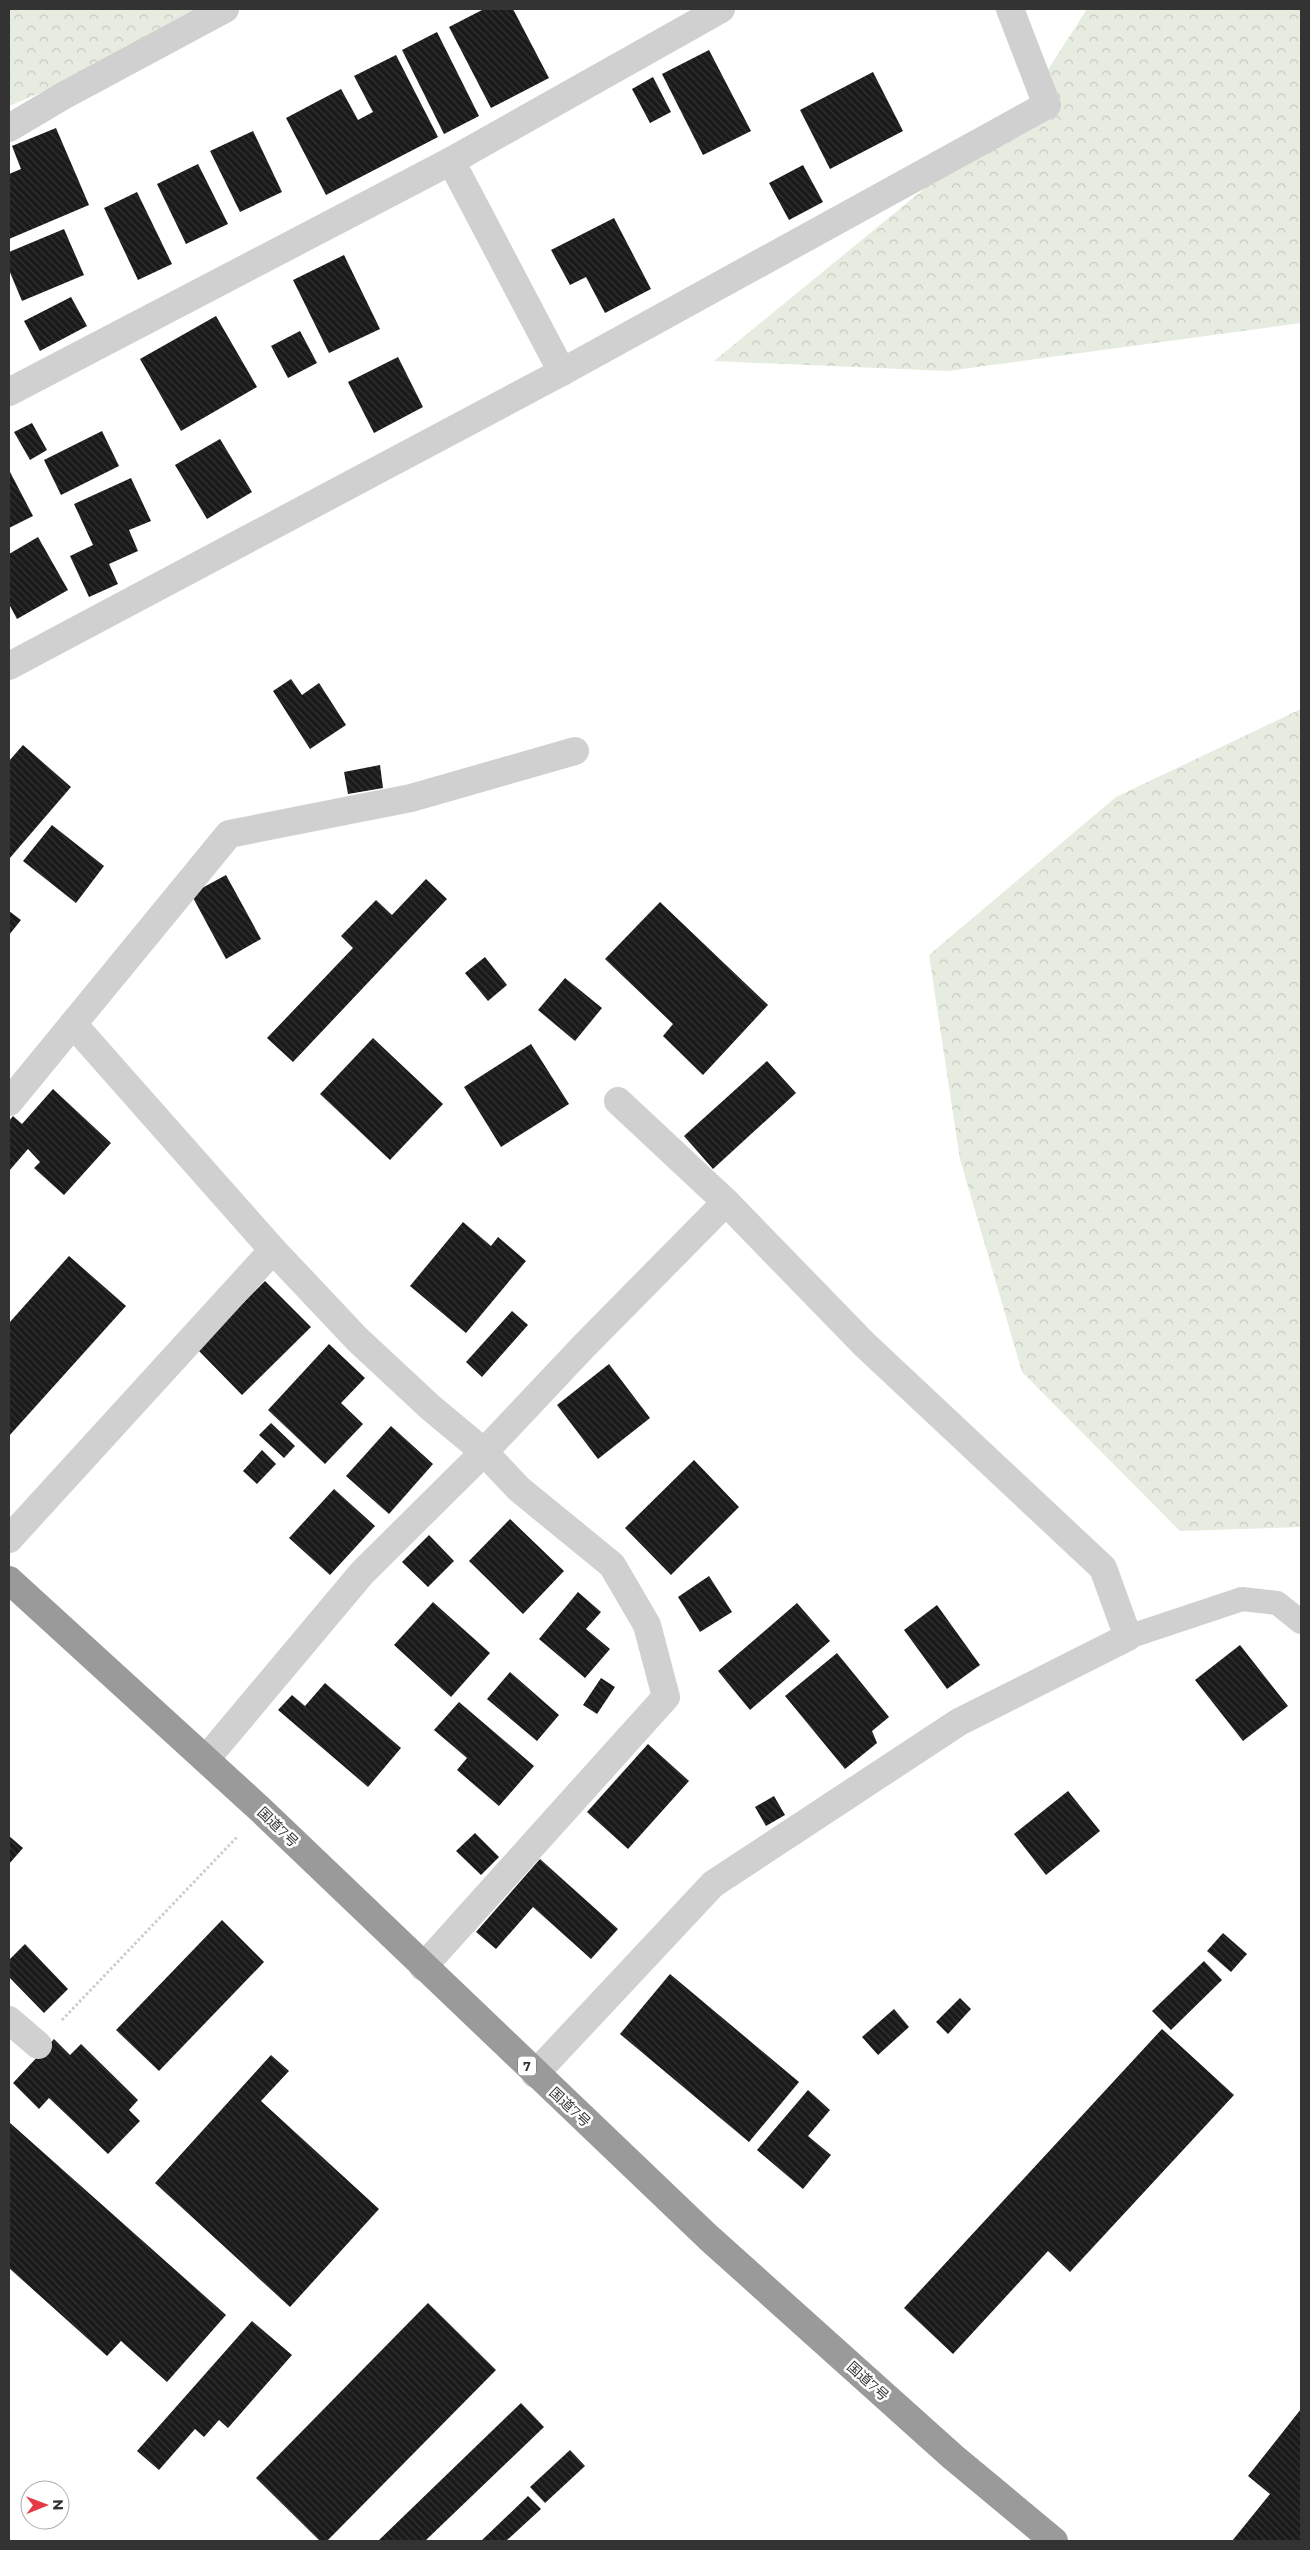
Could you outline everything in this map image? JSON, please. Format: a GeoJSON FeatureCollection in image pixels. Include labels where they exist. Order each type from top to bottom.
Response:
{"type":"FeatureCollection","features":[{"type":"Feature","properties":{"kind":"highway","name":"国道7号"},"geometry":{"type":"LineString","coordinates":[[9,1580],[262,1811],[535,2074],[709,2238],[953,2457],[1054,2541]]}},
{"type":"Feature","properties":{"kind":"street"},"geometry":{"type":"LineString","coordinates":[[9,128],[62,96],[225,9]]}},
{"type":"Feature","properties":{"kind":"street"},"geometry":{"type":"LineString","coordinates":[[9,392],[451,161],[721,9]]}},
{"type":"Feature","properties":{"kind":"street"},"geometry":{"type":"LineString","coordinates":[[9,666],[562,372],[1047,105],[1010,9]]}},
{"type":"Feature","properties":{"kind":"street"},"geometry":{"type":"LineString","coordinates":[[451,161],[562,372]]}},
{"type":"Feature","properties":{"kind":"street"},"geometry":{"type":"LineString","coordinates":[[9,1102],[229,834],[411,798],[575,751]]}},
{"type":"Feature","properties":{"kind":"street"},"geometry":{"type":"LineString","coordinates":[[73,1024],[273,1250],[357,1339],[430,1407],[484,1452],[519,1488],[612,1565],[647,1625],[666,1697],[423,1967]]}},
{"type":"Feature","properties":{"kind":"street"},"geometry":{"type":"LineString","coordinates":[[535,2074],[713,1884],[959,1722],[1128,1637],[1103,1568],[864,1344],[726,1202],[618,1101]]}},
{"type":"Feature","properties":{"kind":"street"},"geometry":{"type":"LineString","coordinates":[[206,1759],[362,1573],[484,1452],[583,1347],[726,1202]]}},
{"type":"Feature","properties":{"kind":"street"},"geometry":{"type":"LineString","coordinates":[[9,1539],[273,1250]]}},
{"type":"Feature","properties":{"kind":"street"},"geometry":{"type":"LineString","coordinates":[[9,2020],[38,2045]]}},
{"type":"Feature","properties":{"kind":"lane"},"geometry":{"type":"LineString","coordinates":[[1128,1637],[1242,1599],[1277,1603],[1301,1622]]}},
{"type":"Feature","properties":{"kind":"path"},"geometry":{"type":"LineString","coordinates":[[38,2045],[262,1811]]}},
{"type":"Feature","properties":{"kind":"green space"},"geometry":{"type":"Polygon","coordinates":[[[9,9],[239,9],[9,106],[9,9]]]}},
{"type":"Feature","properties":{"kind":"green space"},"geometry":{"type":"Polygon","coordinates":[[[1087,9],[1301,9],[1301,323],[948,371],[714,361],[1024,107],[1087,9]]]}},
{"type":"Feature","properties":{"kind":"green space"},"geometry":{"type":"Polygon","coordinates":[[[1301,709],[1301,1527],[1180,1531],[1022,1372],[960,1159],[929,955],[1116,797],[1301,709]]]}},
{"type":"Feature","properties":{"kind":"building"},"geometry":{"type":"Polygon","coordinates":[[[484,9],[513,9],[549,78],[491,108],[449,27],[484,9]]]}},
{"type":"Feature","properties":{"kind":"building"},"geometry":{"type":"Polygon","coordinates":[[[437,32],[479,116],[444,134],[402,50],[437,32]]]}},
{"type":"Feature","properties":{"kind":"building"},"geometry":{"type":"Polygon","coordinates":[[[709,50],[751,131],[703,155],[662,74],[709,50]]]}},
{"type":"Feature","properties":{"kind":"building"},"geometry":{"type":"Polygon","coordinates":[[[396,55],[438,137],[326,195],[286,118],[341,89],[358,120],[373,112],[354,76],[396,55]]]}},
{"type":"Feature","properties":{"kind":"building"},"geometry":{"type":"Polygon","coordinates":[[[873,72],[903,131],[830,169],[800,110],[873,72]]]}},
{"type":"Feature","properties":{"kind":"building"},"geometry":{"type":"Polygon","coordinates":[[[653,77],[671,112],[650,123],[632,89],[653,77]]]}},
{"type":"Feature","properties":{"kind":"building"},"geometry":{"type":"Polygon","coordinates":[[[56,128],[89,205],[9,239],[9,174],[21,169],[12,146],[56,128]]]}},
{"type":"Feature","properties":{"kind":"building"},"geometry":{"type":"Polygon","coordinates":[[[253,131],[282,192],[240,212],[210,151],[253,131]]]}},
{"type":"Feature","properties":{"kind":"building"},"geometry":{"type":"Polygon","coordinates":[[[198,164],[228,224],[186,244],[157,184],[198,164]]]}},
{"type":"Feature","properties":{"kind":"building"},"geometry":{"type":"Polygon","coordinates":[[[803,165],[823,202],[789,220],[769,183],[803,165]]]}},
{"type":"Feature","properties":{"kind":"building"},"geometry":{"type":"Polygon","coordinates":[[[137,192],[172,264],[138,280],[104,208],[137,192]]]}},
{"type":"Feature","properties":{"kind":"building"},"geometry":{"type":"Polygon","coordinates":[[[614,218],[651,289],[605,313],[586,277],[570,285],[551,250],[614,218]]]}},
{"type":"Feature","properties":{"kind":"building"},"geometry":{"type":"Polygon","coordinates":[[[64,229],[84,275],[22,301],[9,270],[9,252],[64,229]]]}},
{"type":"Feature","properties":{"kind":"building"},"geometry":{"type":"Polygon","coordinates":[[[344,255],[380,329],[329,353],[293,280],[344,255]]]}},
{"type":"Feature","properties":{"kind":"building"},"geometry":{"type":"Polygon","coordinates":[[[71,297],[87,326],[40,351],[24,321],[71,297]]]}},
{"type":"Feature","properties":{"kind":"building"},"geometry":{"type":"Polygon","coordinates":[[[216,316],[257,387],[181,431],[140,359],[216,316]]]}},
{"type":"Feature","properties":{"kind":"building"},"geometry":{"type":"Polygon","coordinates":[[[300,331],[317,363],[288,378],[271,346],[300,331]]]}},
{"type":"Feature","properties":{"kind":"building"},"geometry":{"type":"Polygon","coordinates":[[[398,357],[423,407],[374,433],[348,382],[398,357]]]}},
{"type":"Feature","properties":{"kind":"building"},"geometry":{"type":"Polygon","coordinates":[[[32,423],[47,450],[30,460],[14,432],[32,423]]]}},
{"type":"Feature","properties":{"kind":"building"},"geometry":{"type":"Polygon","coordinates":[[[102,431],[119,466],[61,495],[44,460],[102,431]]]}},
{"type":"Feature","properties":{"kind":"building"},"geometry":{"type":"Polygon","coordinates":[[[220,439],[252,492],[207,519],[175,465],[220,439]]]}},
{"type":"Feature","properties":{"kind":"building"},"geometry":{"type":"Polygon","coordinates":[[[9,470],[33,516],[9,528],[9,470]]]}},
{"type":"Feature","properties":{"kind":"building"},"geometry":{"type":"Polygon","coordinates":[[[131,478],[151,521],[129,530],[138,551],[109,564],[118,584],[89,597],[70,556],[93,545],[74,504],[131,478]]]}},
{"type":"Feature","properties":{"kind":"building"},"geometry":{"type":"Polygon","coordinates":[[[38,537],[68,590],[17,619],[9,604],[9,554],[38,537]]]}},
{"type":"Feature","properties":{"kind":"building"},"geometry":{"type":"Polygon","coordinates":[[[291,679],[302,695],[319,683],[346,725],[310,749],[273,691],[291,679]]]}},
{"type":"Feature","properties":{"kind":"building"},"geometry":{"type":"Polygon","coordinates":[[[23,745],[71,787],[9,859],[9,761],[23,745]]]}},
{"type":"Feature","properties":{"kind":"building"},"geometry":{"type":"Polygon","coordinates":[[[380,765],[383,788],[348,794],[344,772],[380,765]]]}},
{"type":"Feature","properties":{"kind":"building"},"geometry":{"type":"Polygon","coordinates":[[[52,825],[104,866],[76,903],[23,861],[52,825]]]}},
{"type":"Feature","properties":{"kind":"building"},"geometry":{"type":"Polygon","coordinates":[[[226,875],[261,939],[226,959],[191,894],[226,875]]]}},
{"type":"Feature","properties":{"kind":"building"},"geometry":{"type":"Polygon","coordinates":[[[426,879],[447,899],[293,1062],[267,1038],[353,948],[341,936],[376,900],[392,915],[426,879]]]}},
{"type":"Feature","properties":{"kind":"building"},"geometry":{"type":"Polygon","coordinates":[[[660,902],[768,1005],[703,1075],[663,1036],[673,1024],[605,959],[660,902]]]}},
{"type":"Feature","properties":{"kind":"building"},"geometry":{"type":"Polygon","coordinates":[[[9,911],[21,920],[9,935],[9,911]]]}},
{"type":"Feature","properties":{"kind":"building"},"geometry":{"type":"Polygon","coordinates":[[[485,957],[507,985],[488,1001],[465,973],[485,957]]]}},
{"type":"Feature","properties":{"kind":"building"},"geometry":{"type":"Polygon","coordinates":[[[565,978],[602,1008],[575,1041],[538,1010],[565,978]]]}},
{"type":"Feature","properties":{"kind":"building"},"geometry":{"type":"Polygon","coordinates":[[[373,1038],[443,1104],[390,1160],[320,1094],[373,1038]]]}},
{"type":"Feature","properties":{"kind":"building"},"geometry":{"type":"Polygon","coordinates":[[[531,1044],[569,1104],[501,1147],[464,1087],[531,1044]]]}},
{"type":"Feature","properties":{"kind":"building"},"geometry":{"type":"Polygon","coordinates":[[[767,1061],[796,1093],[713,1169],[684,1136],[767,1061]]]}},
{"type":"Feature","properties":{"kind":"building"},"geometry":{"type":"Polygon","coordinates":[[[53,1089],[111,1143],[64,1195],[34,1168],[40,1162],[28,1149],[9,1171],[9,1121],[13,1116],[22,1124],[53,1089]]]}},
{"type":"Feature","properties":{"kind":"building"},"geometry":{"type":"Polygon","coordinates":[[[463,1222],[491,1246],[498,1237],[526,1261],[466,1333],[410,1286],[463,1222]]]}},
{"type":"Feature","properties":{"kind":"building"},"geometry":{"type":"Polygon","coordinates":[[[69,1256],[126,1306],[9,1436],[9,1323],[69,1256]]]}},
{"type":"Feature","properties":{"kind":"building"},"geometry":{"type":"Polygon","coordinates":[[[265,1281],[311,1327],[242,1395],[197,1349],[265,1281]]]}},
{"type":"Feature","properties":{"kind":"building"},"geometry":{"type":"Polygon","coordinates":[[[512,1311],[528,1325],[482,1377],[466,1362],[512,1311]]]}},
{"type":"Feature","properties":{"kind":"building"},"geometry":{"type":"Polygon","coordinates":[[[329,1344],[365,1378],[341,1403],[363,1424],[325,1464],[268,1410],[329,1344]]]}},
{"type":"Feature","properties":{"kind":"building"},"geometry":{"type":"Polygon","coordinates":[[[609,1364],[650,1418],[598,1459],[557,1405],[609,1364]]]}},
{"type":"Feature","properties":{"kind":"building"},"geometry":{"type":"Polygon","coordinates":[[[271,1423],[295,1446],[284,1458],[259,1435],[271,1423]]]}},
{"type":"Feature","properties":{"kind":"building"},"geometry":{"type":"Polygon","coordinates":[[[391,1426],[433,1464],[389,1514],[346,1476],[391,1426]]]}},
{"type":"Feature","properties":{"kind":"building"},"geometry":{"type":"Polygon","coordinates":[[[262,1450],[276,1464],[257,1484],[243,1471],[262,1450]]]}},
{"type":"Feature","properties":{"kind":"building"},"geometry":{"type":"Polygon","coordinates":[[[694,1460],[739,1507],[671,1575],[625,1528],[694,1460]]]}},
{"type":"Feature","properties":{"kind":"building"},"geometry":{"type":"Polygon","coordinates":[[[334,1489],[375,1526],[330,1575],[289,1538],[334,1489]]]}},
{"type":"Feature","properties":{"kind":"building"},"geometry":{"type":"Polygon","coordinates":[[[510,1519],[564,1571],[523,1614],[469,1561],[510,1519]]]}},
{"type":"Feature","properties":{"kind":"building"},"geometry":{"type":"Polygon","coordinates":[[[429,1535],[454,1561],[428,1587],[402,1562],[429,1535]]]}},
{"type":"Feature","properties":{"kind":"building"},"geometry":{"type":"Polygon","coordinates":[[[709,1576],[732,1612],[700,1632],[678,1597],[709,1576]]]}},
{"type":"Feature","properties":{"kind":"building"},"geometry":{"type":"Polygon","coordinates":[[[578,1592],[601,1612],[586,1629],[610,1649],[585,1678],[539,1639],[578,1592]]]}},
{"type":"Feature","properties":{"kind":"building"},"geometry":{"type":"Polygon","coordinates":[[[433,1602],[490,1653],[451,1697],[394,1645],[433,1602]]]}},
{"type":"Feature","properties":{"kind":"building"},"geometry":{"type":"Polygon","coordinates":[[[797,1603],[830,1641],[750,1710],[718,1671],[797,1603]]]}},
{"type":"Feature","properties":{"kind":"building"},"geometry":{"type":"Polygon","coordinates":[[[937,1605],[980,1665],[947,1689],[904,1630],[937,1605]]]}},
{"type":"Feature","properties":{"kind":"building"},"geometry":{"type":"Polygon","coordinates":[[[1240,1645],[1288,1706],[1243,1741],[1195,1680],[1240,1645]]]}},
{"type":"Feature","properties":{"kind":"building"},"geometry":{"type":"Polygon","coordinates":[[[837,1653],[889,1717],[872,1731],[877,1743],[845,1769],[785,1696],[837,1653]]]}},
{"type":"Feature","properties":{"kind":"building"},"geometry":{"type":"Polygon","coordinates":[[[510,1672],[559,1715],[537,1741],[487,1699],[510,1672]]]}},
{"type":"Feature","properties":{"kind":"building"},"geometry":{"type":"Polygon","coordinates":[[[601,1678],[615,1687],[597,1714],[583,1705],[601,1678]]]}},
{"type":"Feature","properties":{"kind":"building"},"geometry":{"type":"Polygon","coordinates":[[[325,1683],[401,1748],[368,1787],[278,1710],[292,1695],[305,1706],[325,1683]]]}},
{"type":"Feature","properties":{"kind":"building"},"geometry":{"type":"Polygon","coordinates":[[[459,1702],[534,1766],[499,1806],[457,1770],[467,1758],[434,1730],[459,1702]]]}},
{"type":"Feature","properties":{"kind":"building"},"geometry":{"type":"Polygon","coordinates":[[[648,1744],[689,1781],[628,1849],[587,1812],[648,1744]]]}},
{"type":"Feature","properties":{"kind":"building"},"geometry":{"type":"Polygon","coordinates":[[[1068,1791],[1100,1831],[1046,1875],[1014,1834],[1068,1791]]]}},
{"type":"Feature","properties":{"kind":"building"},"geometry":{"type":"Polygon","coordinates":[[[774,1796],[785,1815],[766,1826],[755,1807],[774,1796]]]}},
{"type":"Feature","properties":{"kind":"building"},"geometry":{"type":"Polygon","coordinates":[[[475,1833],[499,1857],[481,1875],[456,1851],[475,1833]]]}},
{"type":"Feature","properties":{"kind":"building"},"geometry":{"type":"Polygon","coordinates":[[[9,1836],[23,1848],[9,1864],[9,1836]]]}},
{"type":"Feature","properties":{"kind":"building"},"geometry":{"type":"Polygon","coordinates":[[[540,1859],[618,1929],[591,1959],[533,1907],[496,1949],[476,1932],[540,1859]]]}},
{"type":"Feature","properties":{"kind":"building"},"geometry":{"type":"Polygon","coordinates":[[[222,1920],[264,1962],[159,2071],[116,2030],[222,1920]]]}},
{"type":"Feature","properties":{"kind":"building"},"geometry":{"type":"Polygon","coordinates":[[[1223,1933],[1247,1954],[1231,1972],[1207,1951],[1223,1933]]]}},
{"type":"Feature","properties":{"kind":"building"},"geometry":{"type":"Polygon","coordinates":[[[25,1944],[68,1989],[44,2013],[9,1977],[9,1960],[25,1944]]]}},
{"type":"Feature","properties":{"kind":"building"},"geometry":{"type":"Polygon","coordinates":[[[1204,1961],[1222,1980],[1171,2030],[1152,2011],[1204,1961]]]}},
{"type":"Feature","properties":{"kind":"building"},"geometry":{"type":"Polygon","coordinates":[[[670,1974],[799,2082],[749,2142],[620,2034],[670,1974]]]}},
{"type":"Feature","properties":{"kind":"building"},"geometry":{"type":"Polygon","coordinates":[[[960,1998],[971,2009],[948,2034],[936,2022],[960,1998]]]}},
{"type":"Feature","properties":{"kind":"building"},"geometry":{"type":"Polygon","coordinates":[[[894,2009],[909,2027],[878,2055],[862,2037],[894,2009]]]}},
{"type":"Feature","properties":{"kind":"building"},"geometry":{"type":"Polygon","coordinates":[[[1162,2029],[1234,2095],[1070,2272],[1048,2251],[953,2354],[904,2308],[1162,2029]]]}},
{"type":"Feature","properties":{"kind":"building"},"geometry":{"type":"Polygon","coordinates":[[[54,2039],[70,2055],[81,2044],[138,2100],[129,2110],[140,2121],[108,2154],[49,2098],[39,2109],[13,2083],[54,2039]]]}},
{"type":"Feature","properties":{"kind":"building"},"geometry":{"type":"Polygon","coordinates":[[[271,2055],[289,2071],[261,2101],[379,2209],[290,2307],[155,2183],[271,2055]]]}},
{"type":"Feature","properties":{"kind":"building"},"geometry":{"type":"Polygon","coordinates":[[[808,2090],[830,2110],[808,2136],[831,2155],[803,2189],[757,2150],[808,2090]]]}},
{"type":"Feature","properties":{"kind":"building"},"geometry":{"type":"Polygon","coordinates":[[[9,2122],[226,2315],[167,2382],[121,2341],[107,2356],[9,2268],[9,2122]]]}},
{"type":"Feature","properties":{"kind":"building"},"geometry":{"type":"Polygon","coordinates":[[[428,2303],[496,2370],[327,2541],[320,2541],[256,2478],[428,2303]]]}},
{"type":"Feature","properties":{"kind":"building"},"geometry":{"type":"Polygon","coordinates":[[[252,2321],[292,2355],[228,2428],[219,2420],[204,2437],[195,2429],[159,2470],[137,2451],[252,2321]]]}},
{"type":"Feature","properties":{"kind":"building"},"geometry":{"type":"Polygon","coordinates":[[[521,2403],[544,2427],[425,2541],[378,2541],[521,2403]]]}},
{"type":"Feature","properties":{"kind":"building"},"geometry":{"type":"Polygon","coordinates":[[[1301,2409],[1301,2541],[1232,2541],[1270,2494],[1248,2476],[1301,2409]]]}},
{"type":"Feature","properties":{"kind":"building"},"geometry":{"type":"Polygon","coordinates":[[[570,2450],[585,2466],[545,2503],[530,2487],[570,2450]]]}},
{"type":"Feature","properties":{"kind":"building"},"geometry":{"type":"Polygon","coordinates":[[[528,2496],[541,2509],[506,2541],[481,2541],[528,2496]]]}}]}
